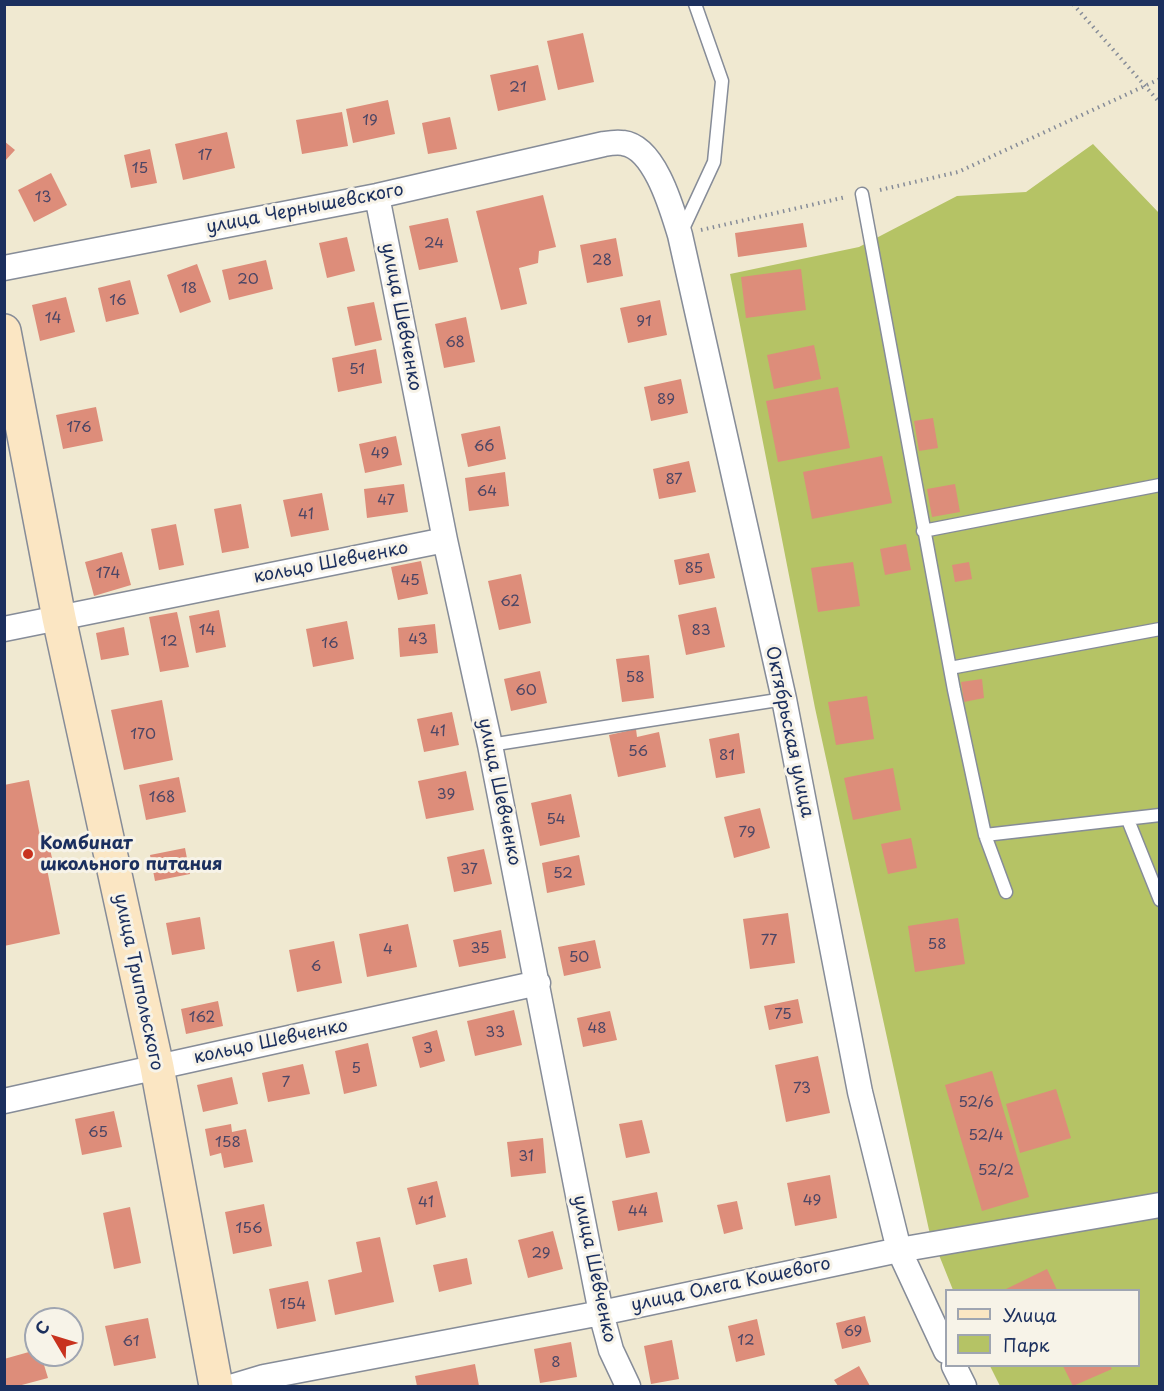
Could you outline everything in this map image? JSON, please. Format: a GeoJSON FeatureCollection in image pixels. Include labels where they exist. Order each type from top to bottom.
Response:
{"type":"FeatureCollection","features":[{"type":"Feature","properties":{"kind":"street","name":"Октябрьская улица"},"geometry":{"type":"LineString","coordinates":[[604,144],[625,143],[637,150],[654,169],[665,187],[680,235],[784,699],[860,1092],[900,1250],[945,1349]]}},
{"type":"Feature","properties":{"kind":"street","name":"улица Чернышевского"},"geometry":{"type":"LineString","coordinates":[[4,268],[377,196],[604,144]]}},
{"type":"Feature","properties":{"kind":"street","name":"улица Шевченко"},"geometry":{"type":"LineString","coordinates":[[377,196],[445,540],[490,745],[538,983],[601,1312],[611,1350],[628,1386]]}},
{"type":"Feature","properties":{"kind":"street","name":"улица Трипольского"},"geometry":{"type":"LineString","coordinates":[[4,331],[59,618],[157,1067],[216,1386]]}},
{"type":"Feature","properties":{"kind":"street","name":"кольцо Шевченко"},"geometry":{"type":"LineString","coordinates":[[4,629],[445,540]]}},
{"type":"Feature","properties":{"kind":"street","name":"кольцо Шевченко"},"geometry":{"type":"LineString","coordinates":[[4,1101],[538,983]]}},
{"type":"Feature","properties":{"kind":"street","name":"улица Олега Кошевого"},"geometry":{"type":"LineString","coordinates":[[234,1386],[264,1377],[601,1312],[900,1250],[1160,1205]]}},
{"type":"Feature","properties":{"kind":"street"},"geometry":{"type":"LineString","coordinates":[[955,1367],[964,1386]]}},
{"type":"Feature","properties":{"kind":"lane"},"geometry":{"type":"LineString","coordinates":[[680,235],[714,162],[722,81],[695,4]]}},
{"type":"Feature","properties":{"kind":"lane"},"geometry":{"type":"LineString","coordinates":[[862,194],[950,668],[986,835],[1006,892]]}},
{"type":"Feature","properties":{"kind":"lane"},"geometry":{"type":"LineString","coordinates":[[923,531],[1160,485]]}},
{"type":"Feature","properties":{"kind":"lane"},"geometry":{"type":"LineString","coordinates":[[950,668],[1160,629]]}},
{"type":"Feature","properties":{"kind":"lane"},"geometry":{"type":"LineString","coordinates":[[490,745],[784,699]]}},
{"type":"Feature","properties":{"kind":"lane"},"geometry":{"type":"LineString","coordinates":[[986,835],[1160,815]]}},
{"type":"Feature","properties":{"kind":"lane"},"geometry":{"type":"LineString","coordinates":[[1128,820],[1160,900]]}},
{"type":"Feature","properties":{"kind":"path"},"geometry":{"type":"LineString","coordinates":[[1073,4],[1160,103]]}},
{"type":"Feature","properties":{"kind":"path"},"geometry":{"type":"LineString","coordinates":[[680,235],[958,172],[1160,79]]}},
{"type":"Feature","properties":{"kind":"green space"},"geometry":{"type":"Polygon","coordinates":[[[1093,144],[1159,213],[1159,1386],[1000,1386],[990,1367],[1140,1367],[1140,1289],[953,1289],[929,1230],[815,708],[730,274],[859,247],[957,196],[1026,192],[1093,144]]]}},
{"type":"Feature","properties":{"kind":"building"},"geometry":{"type":"Polygon","coordinates":[[[583,33],[594,82],[558,90],[547,41],[583,33]]]}},
{"type":"Feature","properties":{"kind":"building"},"geometry":{"type":"Polygon","coordinates":[[[538,65],[546,100],[498,111],[490,75],[538,65]]]}},
{"type":"Feature","properties":{"kind":"building"},"geometry":{"type":"Polygon","coordinates":[[[388,100],[395,134],[353,143],[346,109],[388,100]]]}},
{"type":"Feature","properties":{"kind":"building"},"geometry":{"type":"Polygon","coordinates":[[[342,112],[348,146],[302,154],[296,120],[342,112]]]}},
{"type":"Feature","properties":{"kind":"building"},"geometry":{"type":"Polygon","coordinates":[[[450,117],[457,149],[428,154],[422,123],[450,117]]]}},
{"type":"Feature","properties":{"kind":"building"},"geometry":{"type":"Polygon","coordinates":[[[227,132],[235,168],[183,180],[175,144],[227,132]]]}},
{"type":"Feature","properties":{"kind":"building"},"geometry":{"type":"Polygon","coordinates":[[[4,141],[15,150],[4,162],[4,141]]]}},
{"type":"Feature","properties":{"kind":"building"},"geometry":{"type":"Polygon","coordinates":[[[150,149],[157,183],[131,188],[124,155],[150,149]]]}},
{"type":"Feature","properties":{"kind":"building"},"geometry":{"type":"Polygon","coordinates":[[[51,173],[67,205],[34,222],[18,190],[51,173]]]}},
{"type":"Feature","properties":{"kind":"building"},"geometry":{"type":"Polygon","coordinates":[[[543,195],[556,247],[539,251],[538,263],[519,268],[527,304],[501,310],[476,211],[543,195]]]}},
{"type":"Feature","properties":{"kind":"building"},"geometry":{"type":"Polygon","coordinates":[[[448,218],[458,262],[419,270],[409,226],[448,218]]]}},
{"type":"Feature","properties":{"kind":"building"},"geometry":{"type":"Polygon","coordinates":[[[803,223],[807,247],[738,257],[735,233],[803,223]]]}},
{"type":"Feature","properties":{"kind":"building"},"geometry":{"type":"Polygon","coordinates":[[[347,237],[355,271],[327,278],[319,243],[347,237]]]}},
{"type":"Feature","properties":{"kind":"building"},"geometry":{"type":"Polygon","coordinates":[[[616,238],[623,276],[587,283],[580,245],[616,238]]]}},
{"type":"Feature","properties":{"kind":"building"},"geometry":{"type":"Polygon","coordinates":[[[266,260],[273,289],[229,300],[222,270],[266,260]]]}},
{"type":"Feature","properties":{"kind":"building"},"geometry":{"type":"Polygon","coordinates":[[[197,264],[211,302],[180,313],[167,275],[197,264]]]}},
{"type":"Feature","properties":{"kind":"building"},"geometry":{"type":"Polygon","coordinates":[[[801,269],[806,310],[746,318],[741,277],[801,269]]]}},
{"type":"Feature","properties":{"kind":"building"},"geometry":{"type":"Polygon","coordinates":[[[130,280],[139,314],[106,322],[98,288],[130,280]]]}},
{"type":"Feature","properties":{"kind":"building"},"geometry":{"type":"Polygon","coordinates":[[[66,297],[75,332],[40,341],[32,305],[66,297]]]}},
{"type":"Feature","properties":{"kind":"building"},"geometry":{"type":"Polygon","coordinates":[[[660,300],[667,335],[628,343],[620,308],[660,300]]]}},
{"type":"Feature","properties":{"kind":"building"},"geometry":{"type":"Polygon","coordinates":[[[374,302],[382,340],[355,346],[347,307],[374,302]]]}},
{"type":"Feature","properties":{"kind":"building"},"geometry":{"type":"Polygon","coordinates":[[[466,317],[475,362],[444,368],[435,324],[466,317]]]}},
{"type":"Feature","properties":{"kind":"building"},"geometry":{"type":"Polygon","coordinates":[[[814,345],[821,379],[774,389],[767,355],[814,345]]]}},
{"type":"Feature","properties":{"kind":"building"},"geometry":{"type":"Polygon","coordinates":[[[376,349],[382,383],[338,392],[332,358],[376,349]]]}},
{"type":"Feature","properties":{"kind":"building"},"geometry":{"type":"Polygon","coordinates":[[[681,379],[688,413],[651,421],[644,387],[681,379]]]}},
{"type":"Feature","properties":{"kind":"building"},"geometry":{"type":"Polygon","coordinates":[[[838,387],[850,448],[778,462],[766,401],[838,387]]]}},
{"type":"Feature","properties":{"kind":"building"},"geometry":{"type":"Polygon","coordinates":[[[96,407],[103,441],[63,449],[56,415],[96,407]]]}},
{"type":"Feature","properties":{"kind":"building"},"geometry":{"type":"Polygon","coordinates":[[[933,418],[938,448],[919,451],[914,421],[933,418]]]}},
{"type":"Feature","properties":{"kind":"building"},"geometry":{"type":"Polygon","coordinates":[[[500,426],[506,459],[468,467],[461,434],[500,426]]]}},
{"type":"Feature","properties":{"kind":"building"},"geometry":{"type":"Polygon","coordinates":[[[396,436],[402,465],[365,473],[359,444],[396,436]]]}},
{"type":"Feature","properties":{"kind":"building"},"geometry":{"type":"Polygon","coordinates":[[[882,456],[892,503],[812,519],[803,472],[882,456]]]}},
{"type":"Feature","properties":{"kind":"building"},"geometry":{"type":"Polygon","coordinates":[[[689,461],[696,492],[659,499],[653,469],[689,461]]]}},
{"type":"Feature","properties":{"kind":"building"},"geometry":{"type":"Polygon","coordinates":[[[505,472],[509,506],[469,511],[465,478],[505,472]]]}},
{"type":"Feature","properties":{"kind":"building"},"geometry":{"type":"Polygon","coordinates":[[[404,484],[408,512],[367,518],[364,489],[404,484]]]}},
{"type":"Feature","properties":{"kind":"building"},"geometry":{"type":"Polygon","coordinates":[[[955,484],[960,512],[932,517],[927,489],[955,484]]]}},
{"type":"Feature","properties":{"kind":"building"},"geometry":{"type":"Polygon","coordinates":[[[322,493],[329,530],[291,537],[283,500],[322,493]]]}},
{"type":"Feature","properties":{"kind":"building"},"geometry":{"type":"Polygon","coordinates":[[[241,504],[249,548],[222,553],[214,509],[241,504]]]}},
{"type":"Feature","properties":{"kind":"building"},"geometry":{"type":"Polygon","coordinates":[[[176,524],[184,565],[159,570],[151,529],[176,524]]]}},
{"type":"Feature","properties":{"kind":"building"},"geometry":{"type":"Polygon","coordinates":[[[906,544],[911,570],[885,575],[880,549],[906,544]]]}},
{"type":"Feature","properties":{"kind":"building"},"geometry":{"type":"Polygon","coordinates":[[[122,552],[131,585],[94,596],[85,562],[122,552]]]}},
{"type":"Feature","properties":{"kind":"building"},"geometry":{"type":"Polygon","coordinates":[[[709,553],[715,578],[679,585],[674,560],[709,553]]]}},
{"type":"Feature","properties":{"kind":"building"},"geometry":{"type":"Polygon","coordinates":[[[421,561],[428,594],[398,600],[391,567],[421,561]]]}},
{"type":"Feature","properties":{"kind":"building"},"geometry":{"type":"Polygon","coordinates":[[[853,562],[860,606],[818,612],[811,568],[853,562]]]}},
{"type":"Feature","properties":{"kind":"building"},"geometry":{"type":"Polygon","coordinates":[[[969,562],[972,579],[955,582],[952,565],[969,562]]]}},
{"type":"Feature","properties":{"kind":"building"},"geometry":{"type":"Polygon","coordinates":[[[521,574],[531,623],[499,630],[488,581],[521,574]]]}},
{"type":"Feature","properties":{"kind":"building"},"geometry":{"type":"Polygon","coordinates":[[[716,607],[725,647],[686,655],[678,615],[716,607]]]}},
{"type":"Feature","properties":{"kind":"building"},"geometry":{"type":"Polygon","coordinates":[[[219,610],[226,647],[196,653],[189,616],[219,610]]]}},
{"type":"Feature","properties":{"kind":"building"},"geometry":{"type":"Polygon","coordinates":[[[177,612],[189,667],[160,672],[149,617],[177,612]]]}},
{"type":"Feature","properties":{"kind":"building"},"geometry":{"type":"Polygon","coordinates":[[[347,621],[354,659],[313,667],[306,629],[347,621]]]}},
{"type":"Feature","properties":{"kind":"building"},"geometry":{"type":"Polygon","coordinates":[[[435,624],[438,653],[400,657],[398,628],[435,624]]]}},
{"type":"Feature","properties":{"kind":"building"},"geometry":{"type":"Polygon","coordinates":[[[124,627],[129,655],[101,660],[96,633],[124,627]]]}},
{"type":"Feature","properties":{"kind":"building"},"geometry":{"type":"Polygon","coordinates":[[[649,655],[654,698],[622,702],[616,659],[649,655]]]}},
{"type":"Feature","properties":{"kind":"building"},"geometry":{"type":"Polygon","coordinates":[[[540,671],[547,703],[511,711],[504,679],[540,671]]]}},
{"type":"Feature","properties":{"kind":"building"},"geometry":{"type":"Polygon","coordinates":[[[982,679],[984,698],[964,702],[961,682],[982,679]]]}},
{"type":"Feature","properties":{"kind":"building"},"geometry":{"type":"Polygon","coordinates":[[[867,696],[874,739],[836,745],[828,702],[867,696]]]}},
{"type":"Feature","properties":{"kind":"building"},"geometry":{"type":"Polygon","coordinates":[[[162,700],[173,760],[124,770],[111,710],[162,700]]]}},
{"type":"Feature","properties":{"kind":"building"},"geometry":{"type":"Polygon","coordinates":[[[452,712],[459,745],[424,752],[417,719],[452,712]]]}},
{"type":"Feature","properties":{"kind":"building"},"geometry":{"type":"Polygon","coordinates":[[[636,729],[637,737],[659,732],[666,767],[618,777],[609,735],[636,729]]]}},
{"type":"Feature","properties":{"kind":"building"},"geometry":{"type":"Polygon","coordinates":[[[739,733],[745,773],[716,778],[709,739],[739,733]]]}},
{"type":"Feature","properties":{"kind":"building"},"geometry":{"type":"Polygon","coordinates":[[[893,768],[901,810],[853,820],[844,778],[893,768]]]}},
{"type":"Feature","properties":{"kind":"building"},"geometry":{"type":"Polygon","coordinates":[[[466,771],[474,810],[426,819],[418,781],[466,771]]]}},
{"type":"Feature","properties":{"kind":"building"},"geometry":{"type":"Polygon","coordinates":[[[179,777],[186,812],[146,820],[139,785],[179,777]]]}},
{"type":"Feature","properties":{"kind":"building","name":"Комбинат школьного питания"},"geometry":{"type":"Polygon","coordinates":[[[29,780],[41,841],[48,840],[54,867],[47,869],[60,934],[4,946],[4,785],[29,780]]]}},
{"type":"Feature","properties":{"kind":"building"},"geometry":{"type":"Polygon","coordinates":[[[571,794],[580,837],[540,846],[531,803],[571,794]]]}},
{"type":"Feature","properties":{"kind":"building"},"geometry":{"type":"Polygon","coordinates":[[[760,808],[770,848],[734,858],[724,817],[760,808]]]}},
{"type":"Feature","properties":{"kind":"building"},"geometry":{"type":"Polygon","coordinates":[[[911,838],[917,868],[888,874],[881,844],[911,838]]]}},
{"type":"Feature","properties":{"kind":"building"},"geometry":{"type":"Polygon","coordinates":[[[185,848],[190,874],[155,881],[150,855],[185,848]]]}},
{"type":"Feature","properties":{"kind":"building"},"geometry":{"type":"Polygon","coordinates":[[[484,849],[492,884],[454,892],[447,857],[484,849]]]}},
{"type":"Feature","properties":{"kind":"building"},"geometry":{"type":"Polygon","coordinates":[[[579,855],[585,885],[547,893],[542,863],[579,855]]]}},
{"type":"Feature","properties":{"kind":"building"},"geometry":{"type":"Polygon","coordinates":[[[788,913],[795,963],[750,969],[743,919],[788,913]]]}},
{"type":"Feature","properties":{"kind":"building"},"geometry":{"type":"Polygon","coordinates":[[[200,917],[205,949],[172,955],[166,923],[200,917]]]}},
{"type":"Feature","properties":{"kind":"building"},"geometry":{"type":"Polygon","coordinates":[[[958,918],[965,964],[915,972],[908,926],[958,918]]]}},
{"type":"Feature","properties":{"kind":"building"},"geometry":{"type":"Polygon","coordinates":[[[408,924],[417,967],[367,977],[359,934],[408,924]]]}},
{"type":"Feature","properties":{"kind":"building"},"geometry":{"type":"Polygon","coordinates":[[[501,930],[506,958],[459,967],[453,940],[501,930]]]}},
{"type":"Feature","properties":{"kind":"building"},"geometry":{"type":"Polygon","coordinates":[[[595,940],[601,968],[564,976],[558,947],[595,940]]]}},
{"type":"Feature","properties":{"kind":"building"},"geometry":{"type":"Polygon","coordinates":[[[334,941],[342,983],[297,992],[289,950],[334,941]]]}},
{"type":"Feature","properties":{"kind":"building"},"geometry":{"type":"Polygon","coordinates":[[[798,999],[803,1023],[769,1030],[764,1006],[798,999]]]}},
{"type":"Feature","properties":{"kind":"building"},"geometry":{"type":"Polygon","coordinates":[[[218,1001],[223,1026],[186,1034],[181,1009],[218,1001]]]}},
{"type":"Feature","properties":{"kind":"building"},"geometry":{"type":"Polygon","coordinates":[[[514,1010],[522,1045],[475,1056],[467,1021],[514,1010]]]}},
{"type":"Feature","properties":{"kind":"building"},"geometry":{"type":"Polygon","coordinates":[[[610,1011],[617,1040],[583,1047],[577,1018],[610,1011]]]}},
{"type":"Feature","properties":{"kind":"building"},"geometry":{"type":"Polygon","coordinates":[[[437,1030],[445,1061],[420,1068],[412,1037],[437,1030]]]}},
{"type":"Feature","properties":{"kind":"building"},"geometry":{"type":"Polygon","coordinates":[[[368,1043],[377,1086],[344,1094],[335,1051],[368,1043]]]}},
{"type":"Feature","properties":{"kind":"building"},"geometry":{"type":"Polygon","coordinates":[[[818,1056],[830,1113],[786,1122],[775,1065],[818,1056]]]}},
{"type":"Feature","properties":{"kind":"building"},"geometry":{"type":"Polygon","coordinates":[[[303,1064],[310,1094],[268,1102],[262,1073],[303,1064]]]}},
{"type":"Feature","properties":{"kind":"building"},"geometry":{"type":"Polygon","coordinates":[[[992,1071],[1029,1197],[982,1211],[945,1085],[992,1071]]]}},
{"type":"Feature","properties":{"kind":"building"},"geometry":{"type":"Polygon","coordinates":[[[232,1077],[238,1104],[203,1112],[197,1085],[232,1077]]]}},
{"type":"Feature","properties":{"kind":"building"},"geometry":{"type":"Polygon","coordinates":[[[1056,1089],[1071,1138],[1020,1153],[1006,1104],[1056,1089]]]}},
{"type":"Feature","properties":{"kind":"building"},"geometry":{"type":"Polygon","coordinates":[[[114,1111],[122,1147],[82,1155],[75,1119],[114,1111]]]}},
{"type":"Feature","properties":{"kind":"building"},"geometry":{"type":"Polygon","coordinates":[[[642,1120],[650,1153],[626,1158],[619,1124],[642,1120]]]}},
{"type":"Feature","properties":{"kind":"building"},"geometry":{"type":"Polygon","coordinates":[[[231,1124],[232,1132],[246,1129],[253,1162],[224,1168],[221,1153],[210,1156],[205,1129],[231,1124]]]}},
{"type":"Feature","properties":{"kind":"building"},"geometry":{"type":"Polygon","coordinates":[[[543,1138],[546,1173],[511,1177],[507,1142],[543,1138]]]}},
{"type":"Feature","properties":{"kind":"building"},"geometry":{"type":"Polygon","coordinates":[[[830,1175],[837,1218],[795,1226],[787,1183],[830,1175]]]}},
{"type":"Feature","properties":{"kind":"building"},"geometry":{"type":"Polygon","coordinates":[[[437,1181],[446,1217],[416,1225],[407,1188],[437,1181]]]}},
{"type":"Feature","properties":{"kind":"building"},"geometry":{"type":"Polygon","coordinates":[[[657,1192],[663,1222],[618,1231],[612,1201],[657,1192]]]}},
{"type":"Feature","properties":{"kind":"building"},"geometry":{"type":"Polygon","coordinates":[[[737,1201],[743,1229],[724,1234],[717,1205],[737,1201]]]}},
{"type":"Feature","properties":{"kind":"building"},"geometry":{"type":"Polygon","coordinates":[[[264,1204],[272,1246],[233,1254],[225,1212],[264,1204]]]}},
{"type":"Feature","properties":{"kind":"building"},"geometry":{"type":"Polygon","coordinates":[[[130,1207],[141,1263],[114,1269],[103,1213],[130,1207]]]}},
{"type":"Feature","properties":{"kind":"building"},"geometry":{"type":"Polygon","coordinates":[[[553,1231],[563,1269],[528,1278],[518,1240],[553,1231]]]}},
{"type":"Feature","properties":{"kind":"building"},"geometry":{"type":"Polygon","coordinates":[[[380,1237],[394,1302],[335,1315],[328,1280],[362,1272],[356,1242],[380,1237]]]}},
{"type":"Feature","properties":{"kind":"building"},"geometry":{"type":"Polygon","coordinates":[[[467,1258],[472,1284],[439,1292],[433,1265],[467,1258]]]}},
{"type":"Feature","properties":{"kind":"building"},"geometry":{"type":"Polygon","coordinates":[[[1047,1269],[1057,1289],[1006,1289],[1047,1269]]]}},
{"type":"Feature","properties":{"kind":"building"},"geometry":{"type":"Polygon","coordinates":[[[308,1281],[316,1321],[277,1329],[269,1289],[308,1281]]]}},
{"type":"Feature","properties":{"kind":"building"},"geometry":{"type":"Polygon","coordinates":[[[865,1316],[871,1342],[842,1349],[836,1323],[865,1316]]]}},
{"type":"Feature","properties":{"kind":"building"},"geometry":{"type":"Polygon","coordinates":[[[148,1318],[156,1358],[114,1366],[105,1326],[148,1318]]]}},
{"type":"Feature","properties":{"kind":"building"},"geometry":{"type":"Polygon","coordinates":[[[757,1319],[765,1355],[736,1362],[728,1326],[757,1319]]]}},
{"type":"Feature","properties":{"kind":"building"},"geometry":{"type":"Polygon","coordinates":[[[672,1340],[679,1379],[651,1384],[644,1346],[672,1340]]]}},
{"type":"Feature","properties":{"kind":"building"},"geometry":{"type":"Polygon","coordinates":[[[571,1342],[577,1377],[540,1383],[534,1349],[571,1342]]]}},
{"type":"Feature","properties":{"kind":"building"},"geometry":{"type":"Polygon","coordinates":[[[24,1353],[24,1367],[45,1367],[48,1378],[18,1386],[4,1386],[4,1359],[24,1353]]]}},
{"type":"Feature","properties":{"kind":"building"},"geometry":{"type":"Polygon","coordinates":[[[475,1364],[479,1386],[417,1386],[415,1376],[475,1364]]]}},
{"type":"Feature","properties":{"kind":"building"},"geometry":{"type":"Polygon","coordinates":[[[859,1366],[870,1386],[838,1386],[834,1380],[859,1366]]]}},
{"type":"Feature","properties":{"kind":"building"},"geometry":{"type":"Polygon","coordinates":[[[1064,1367],[1111,1367],[1112,1369],[1073,1386],[1064,1367]]]}},
{"type":"Feature","properties":{"kind":"place","name":"Комбинат школьного питания"},"geometry":{"type":"Point","coordinates":[28,854]}}]}
